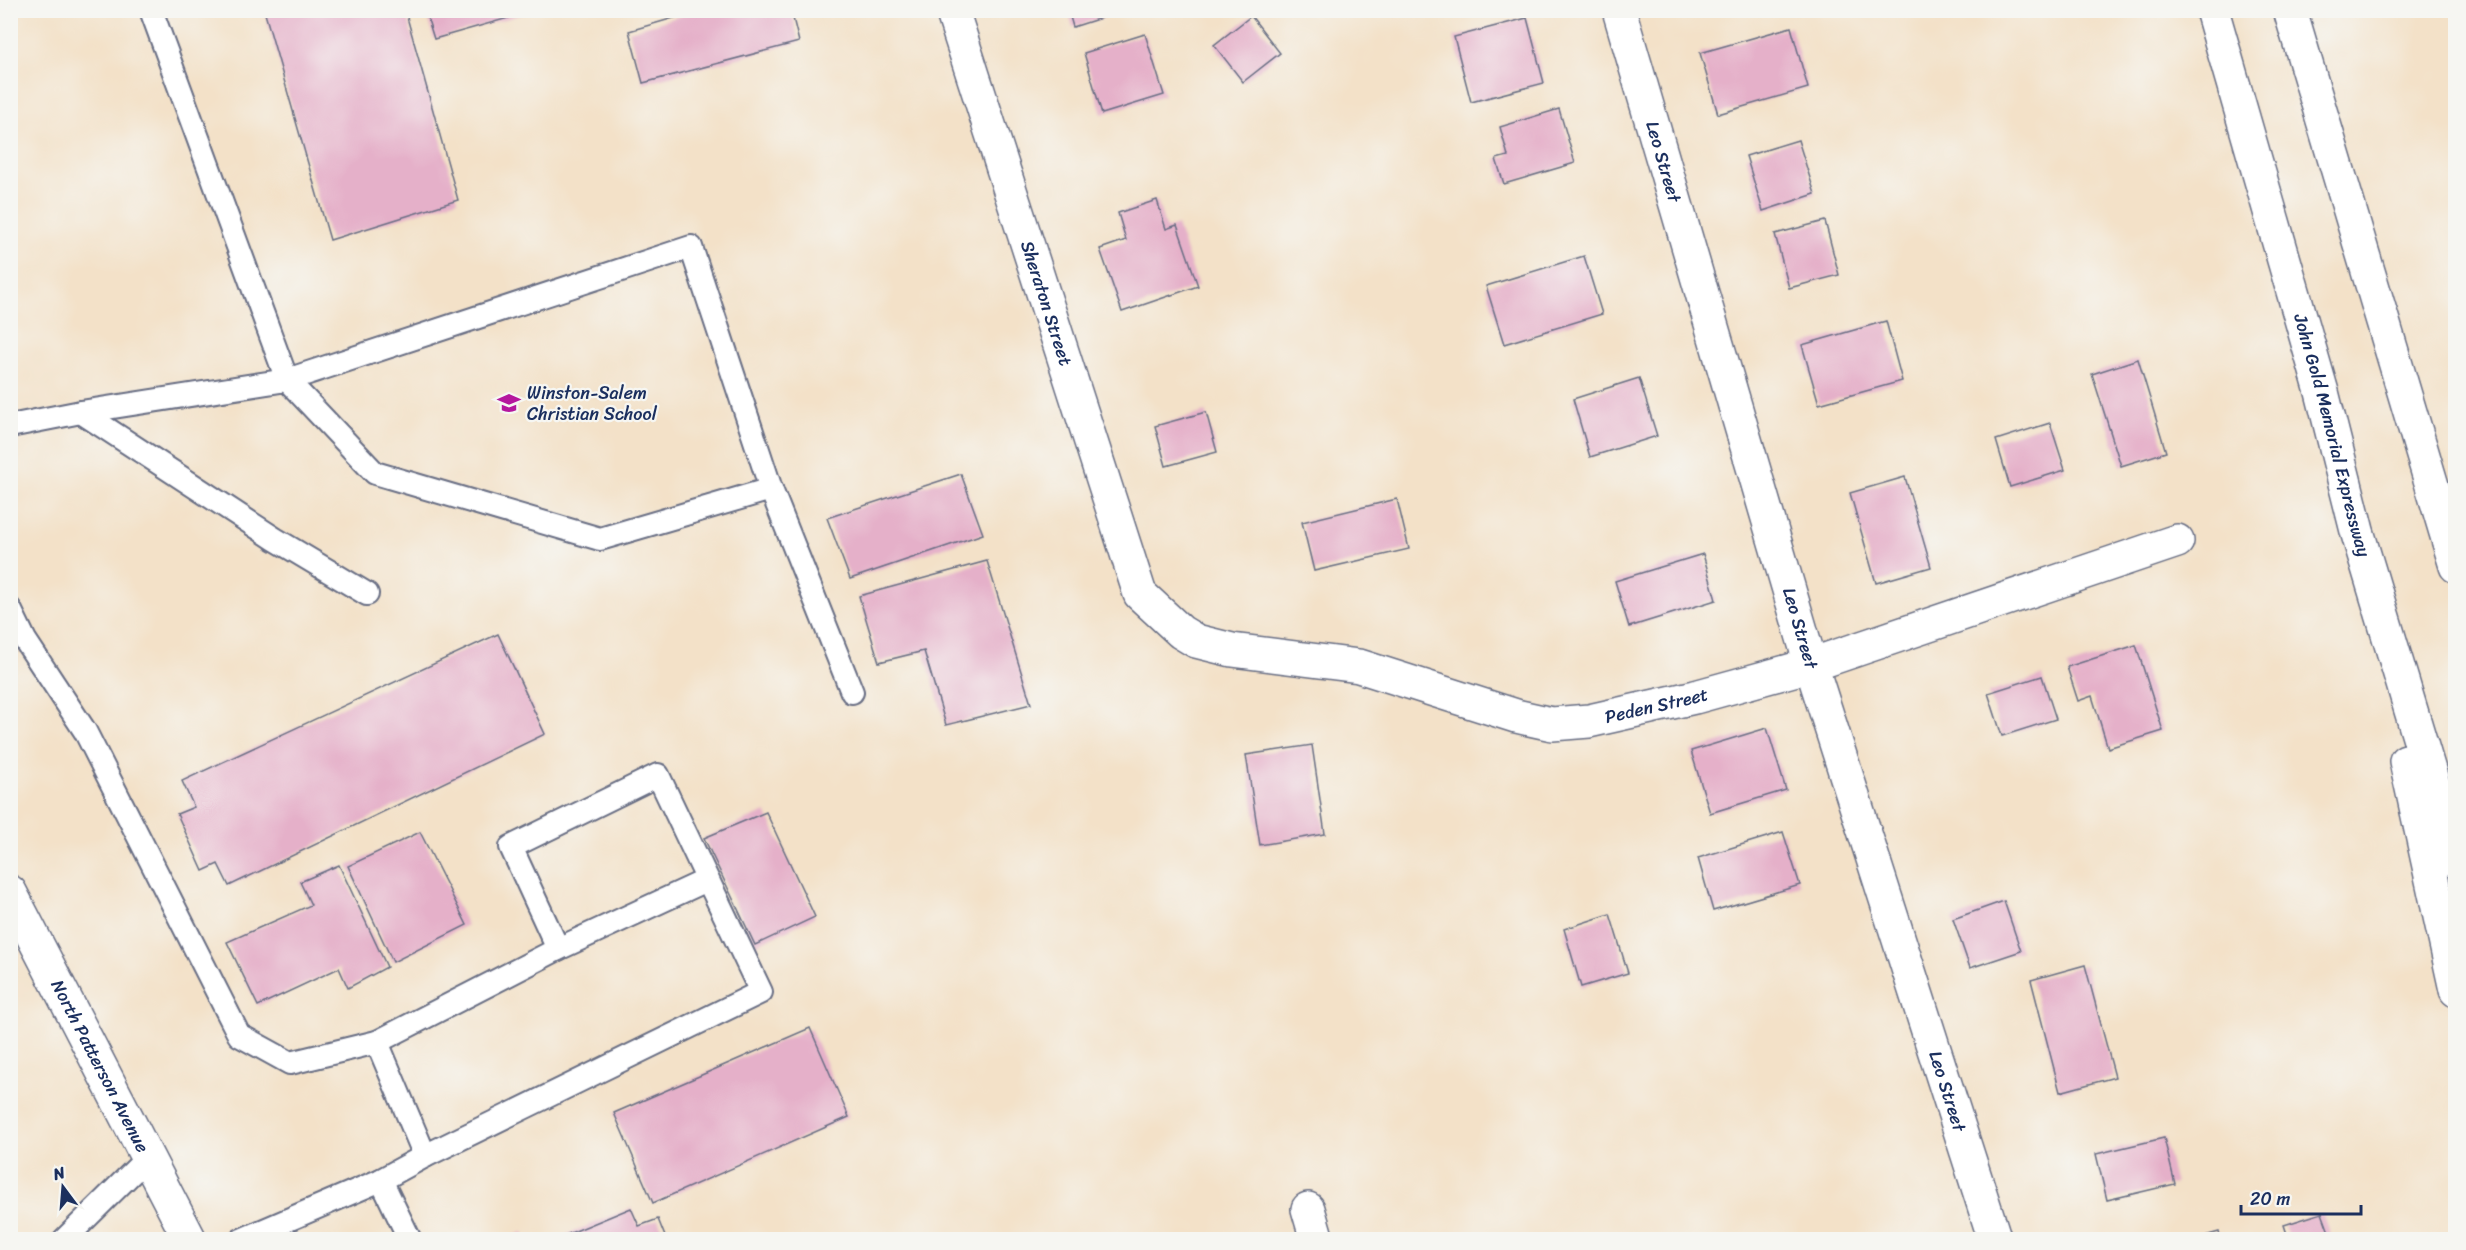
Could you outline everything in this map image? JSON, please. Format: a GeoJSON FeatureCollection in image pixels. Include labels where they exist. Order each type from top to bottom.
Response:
{"type":"FeatureCollection","features":[{"type":"Feature","properties":{"kind":"main road","name":"Sheraton Street"},"geometry":{"type":"LineString","coordinates":[[952,10],[1140,594]]}},
{"type":"Feature","properties":{"kind":"main road","name":"Leo Street"},"geometry":{"type":"LineString","coordinates":[[1619,10],[1811,665],[1995,1239]]}},
{"type":"Feature","properties":{"kind":"main road","name":"John Gold Memorial Expressway"},"geometry":{"type":"LineString","coordinates":[[2212,10],[2322,392],[2357,531],[2456,860]]}},
{"type":"Feature","properties":{"kind":"main road"},"geometry":{"type":"LineString","coordinates":[[2290,10],[2456,566]]}},
{"type":"Feature","properties":{"kind":"main road"},"geometry":{"type":"LineString","coordinates":[[2440,510],[2456,549]]}},
{"type":"Feature","properties":{"kind":"main road"},"geometry":{"type":"LineString","coordinates":[[2357,531],[2456,990]]}},
{"type":"Feature","properties":{"kind":"main road","name":"Peden Street"},"geometry":{"type":"LineString","coordinates":[[1140,594],[1180,633],[1196,641],[1232,650],[1359,666],[1516,716],[1552,724],[1589,721],[1811,665],[2177,541]]}},
{"type":"Feature","properties":{"kind":"main road","name":"North Patterson Avenue"},"geometry":{"type":"LineString","coordinates":[[10,892],[190,1239]]}},
{"type":"Feature","properties":{"kind":"lane"},"geometry":{"type":"LineString","coordinates":[[151,10],[287,380],[375,473],[600,539],[771,489]]}},
{"type":"Feature","properties":{"kind":"lane"},"geometry":{"type":"LineString","coordinates":[[10,426],[81,412],[287,380],[691,247],[771,489],[852,692]]}},
{"type":"Feature","properties":{"kind":"lane"},"geometry":{"type":"LineString","coordinates":[[81,412],[275,539],[367,594]]}},
{"type":"Feature","properties":{"kind":"lane"},"geometry":{"type":"LineString","coordinates":[[10,609],[25,640],[85,730],[239,1035],[290,1063],[377,1042],[558,949],[707,880]]}},
{"type":"Feature","properties":{"kind":"lane"},"geometry":{"type":"LineString","coordinates":[[241,1239],[381,1180],[425,1156],[761,992],[658,775],[511,847],[558,949]]}},
{"type":"Feature","properties":{"kind":"lane"},"geometry":{"type":"LineString","coordinates":[[377,1042],[425,1156]]}},
{"type":"Feature","properties":{"kind":"lane"},"geometry":{"type":"LineString","coordinates":[[64,1239],[147,1158]]}},
{"type":"Feature","properties":{"kind":"lane"},"geometry":{"type":"LineString","coordinates":[[381,1180],[410,1239]]}},
{"type":"Feature","properties":{"kind":"building"},"geometry":{"type":"Polygon","coordinates":[[[264,10],[405,10],[458,200],[330,240],[264,10]]]}},
{"type":"Feature","properties":{"kind":"building"},"geometry":{"type":"Polygon","coordinates":[[[425,10],[533,10],[533,11],[434,39],[425,10]]]}},
{"type":"Feature","properties":{"kind":"building"},"geometry":{"type":"Polygon","coordinates":[[[701,10],[791,10],[799,42],[643,83],[629,31],[701,10]]]}},
{"type":"Feature","properties":{"kind":"building"},"geometry":{"type":"Polygon","coordinates":[[[1068,10],[1123,10],[1123,11],[1073,27],[1068,10]]]}},
{"type":"Feature","properties":{"kind":"building"},"geometry":{"type":"Polygon","coordinates":[[[1251,16],[1280,53],[1243,82],[1214,45],[1251,16]]]}},
{"type":"Feature","properties":{"kind":"building"},"geometry":{"type":"Polygon","coordinates":[[[1527,18],[1544,83],[1471,102],[1454,37],[1527,18]]]}},
{"type":"Feature","properties":{"kind":"building"},"geometry":{"type":"Polygon","coordinates":[[[1791,27],[1808,88],[1718,114],[1700,53],[1791,27]]]}},
{"type":"Feature","properties":{"kind":"building"},"geometry":{"type":"Polygon","coordinates":[[[1145,34],[1164,95],[1102,114],[1084,53],[1145,34]]]}},
{"type":"Feature","properties":{"kind":"building"},"geometry":{"type":"Polygon","coordinates":[[[1559,109],[1575,163],[1504,184],[1496,159],[1508,156],[1500,127],[1559,109]]]}},
{"type":"Feature","properties":{"kind":"building"},"geometry":{"type":"Polygon","coordinates":[[[1798,140],[1815,194],[1763,211],[1746,156],[1798,140]]]}},
{"type":"Feature","properties":{"kind":"building"},"geometry":{"type":"Polygon","coordinates":[[[1157,200],[1166,229],[1177,225],[1198,286],[1122,312],[1100,249],[1126,240],[1118,213],[1157,200]]]}},
{"type":"Feature","properties":{"kind":"building"},"geometry":{"type":"Polygon","coordinates":[[[1825,221],[1839,275],[1789,288],[1775,234],[1825,221]]]}},
{"type":"Feature","properties":{"kind":"building"},"geometry":{"type":"Polygon","coordinates":[[[1584,256],[1602,314],[1504,344],[1486,286],[1584,256]]]}},
{"type":"Feature","properties":{"kind":"building"},"geometry":{"type":"Polygon","coordinates":[[[1886,321],[1902,381],[1819,404],[1802,345],[1886,321]]]}},
{"type":"Feature","properties":{"kind":"building"},"geometry":{"type":"Polygon","coordinates":[[[2138,359],[2166,452],[2121,466],[2092,374],[2138,359]]]}},
{"type":"Feature","properties":{"kind":"building"},"geometry":{"type":"Polygon","coordinates":[[[1639,378],[1657,436],[1590,457],[1573,399],[1639,378]]]}},
{"type":"Feature","properties":{"kind":"building"},"geometry":{"type":"Polygon","coordinates":[[[1206,412],[1217,452],[1166,466],[1155,426],[1206,412]]]}},
{"type":"Feature","properties":{"kind":"building"},"geometry":{"type":"Polygon","coordinates":[[[2050,423],[2065,470],[2010,487],[1996,440],[2050,423]]]}},
{"type":"Feature","properties":{"kind":"building"},"geometry":{"type":"Polygon","coordinates":[[[961,474],[983,534],[850,579],[827,518],[961,474]]]}},
{"type":"Feature","properties":{"kind":"building"},"geometry":{"type":"Polygon","coordinates":[[[1905,477],[1931,567],[1876,583],[1850,493],[1905,477]]]}},
{"type":"Feature","properties":{"kind":"building"},"geometry":{"type":"Polygon","coordinates":[[[1397,499],[1409,549],[1314,571],[1302,522],[1397,499]]]}},
{"type":"Feature","properties":{"kind":"building"},"geometry":{"type":"Polygon","coordinates":[[[1703,554],[1716,600],[1629,627],[1615,581],[1703,554]]]}},
{"type":"Feature","properties":{"kind":"building"},"geometry":{"type":"Polygon","coordinates":[[[987,561],[1031,704],[946,725],[924,651],[879,662],[859,596],[987,561]]]}},
{"type":"Feature","properties":{"kind":"building"},"geometry":{"type":"Polygon","coordinates":[[[498,634],[545,734],[229,886],[218,864],[203,871],[177,814],[194,807],[182,781],[498,634]]]}},
{"type":"Feature","properties":{"kind":"building"},"geometry":{"type":"Polygon","coordinates":[[[2136,645],[2163,731],[2108,748],[2092,696],[2078,701],[2067,667],[2136,645]]]}},
{"type":"Feature","properties":{"kind":"building"},"geometry":{"type":"Polygon","coordinates":[[[2042,676],[2056,719],[2002,736],[1988,693],[2042,676]]]}},
{"type":"Feature","properties":{"kind":"building"},"geometry":{"type":"Polygon","coordinates":[[[1767,728],[1786,790],[1710,813],[1691,751],[1767,728]]]}},
{"type":"Feature","properties":{"kind":"building"},"geometry":{"type":"Polygon","coordinates":[[[1312,745],[1325,834],[1260,845],[1246,755],[1312,745]]]}},
{"type":"Feature","properties":{"kind":"building"},"geometry":{"type":"Polygon","coordinates":[[[766,812],[815,917],[755,945],[704,838],[766,812]]]}},
{"type":"Feature","properties":{"kind":"building"},"geometry":{"type":"Polygon","coordinates":[[[420,832],[467,925],[393,962],[348,866],[420,832]]]}},
{"type":"Feature","properties":{"kind":"building"},"geometry":{"type":"Polygon","coordinates":[[[1783,832],[1800,885],[1713,911],[1698,858],[1783,832]]]}},
{"type":"Feature","properties":{"kind":"building"},"geometry":{"type":"Polygon","coordinates":[[[339,865],[387,967],[348,988],[339,968],[258,1006],[227,942],[311,905],[300,882],[339,865]]]}},
{"type":"Feature","properties":{"kind":"building"},"geometry":{"type":"Polygon","coordinates":[[[2004,901],[2021,951],[1970,968],[1953,919],[2004,901]]]}},
{"type":"Feature","properties":{"kind":"building"},"geometry":{"type":"Polygon","coordinates":[[[1610,914],[1628,973],[1581,987],[1564,929],[1610,914]]]}},
{"type":"Feature","properties":{"kind":"building"},"geometry":{"type":"Polygon","coordinates":[[[2085,965],[2115,1077],[2060,1092],[2031,980],[2085,965]]]}},
{"type":"Feature","properties":{"kind":"building"},"geometry":{"type":"Polygon","coordinates":[[[810,1028],[849,1117],[653,1203],[614,1113],[810,1028]]]}},
{"type":"Feature","properties":{"kind":"building"},"geometry":{"type":"Polygon","coordinates":[[[2164,1138],[2175,1184],[2107,1200],[2096,1154],[2164,1138]]]}},
{"type":"Feature","properties":{"kind":"building"},"geometry":{"type":"Polygon","coordinates":[[[631,1208],[639,1226],[658,1219],[666,1239],[556,1239],[631,1208]]]}},
{"type":"Feature","properties":{"kind":"building"},"geometry":{"type":"Polygon","coordinates":[[[2322,1213],[2332,1240],[2289,1240],[2284,1225],[2322,1213]]]}},
{"type":"Feature","properties":{"kind":"building"},"geometry":{"type":"Polygon","coordinates":[[[523,1232],[526,1240],[505,1240],[505,1239],[523,1232]]]}},
{"type":"Feature","properties":{"kind":"building"},"geometry":{"type":"Polygon","coordinates":[[[2219,1232],[2221,1240],[2194,1240],[2194,1239],[2219,1232]]]}},
{"type":"Feature","properties":{"kind":"place","name":"Winston-Salem Christian School"},"geometry":{"type":"Point","coordinates":[509,403]}}]}
